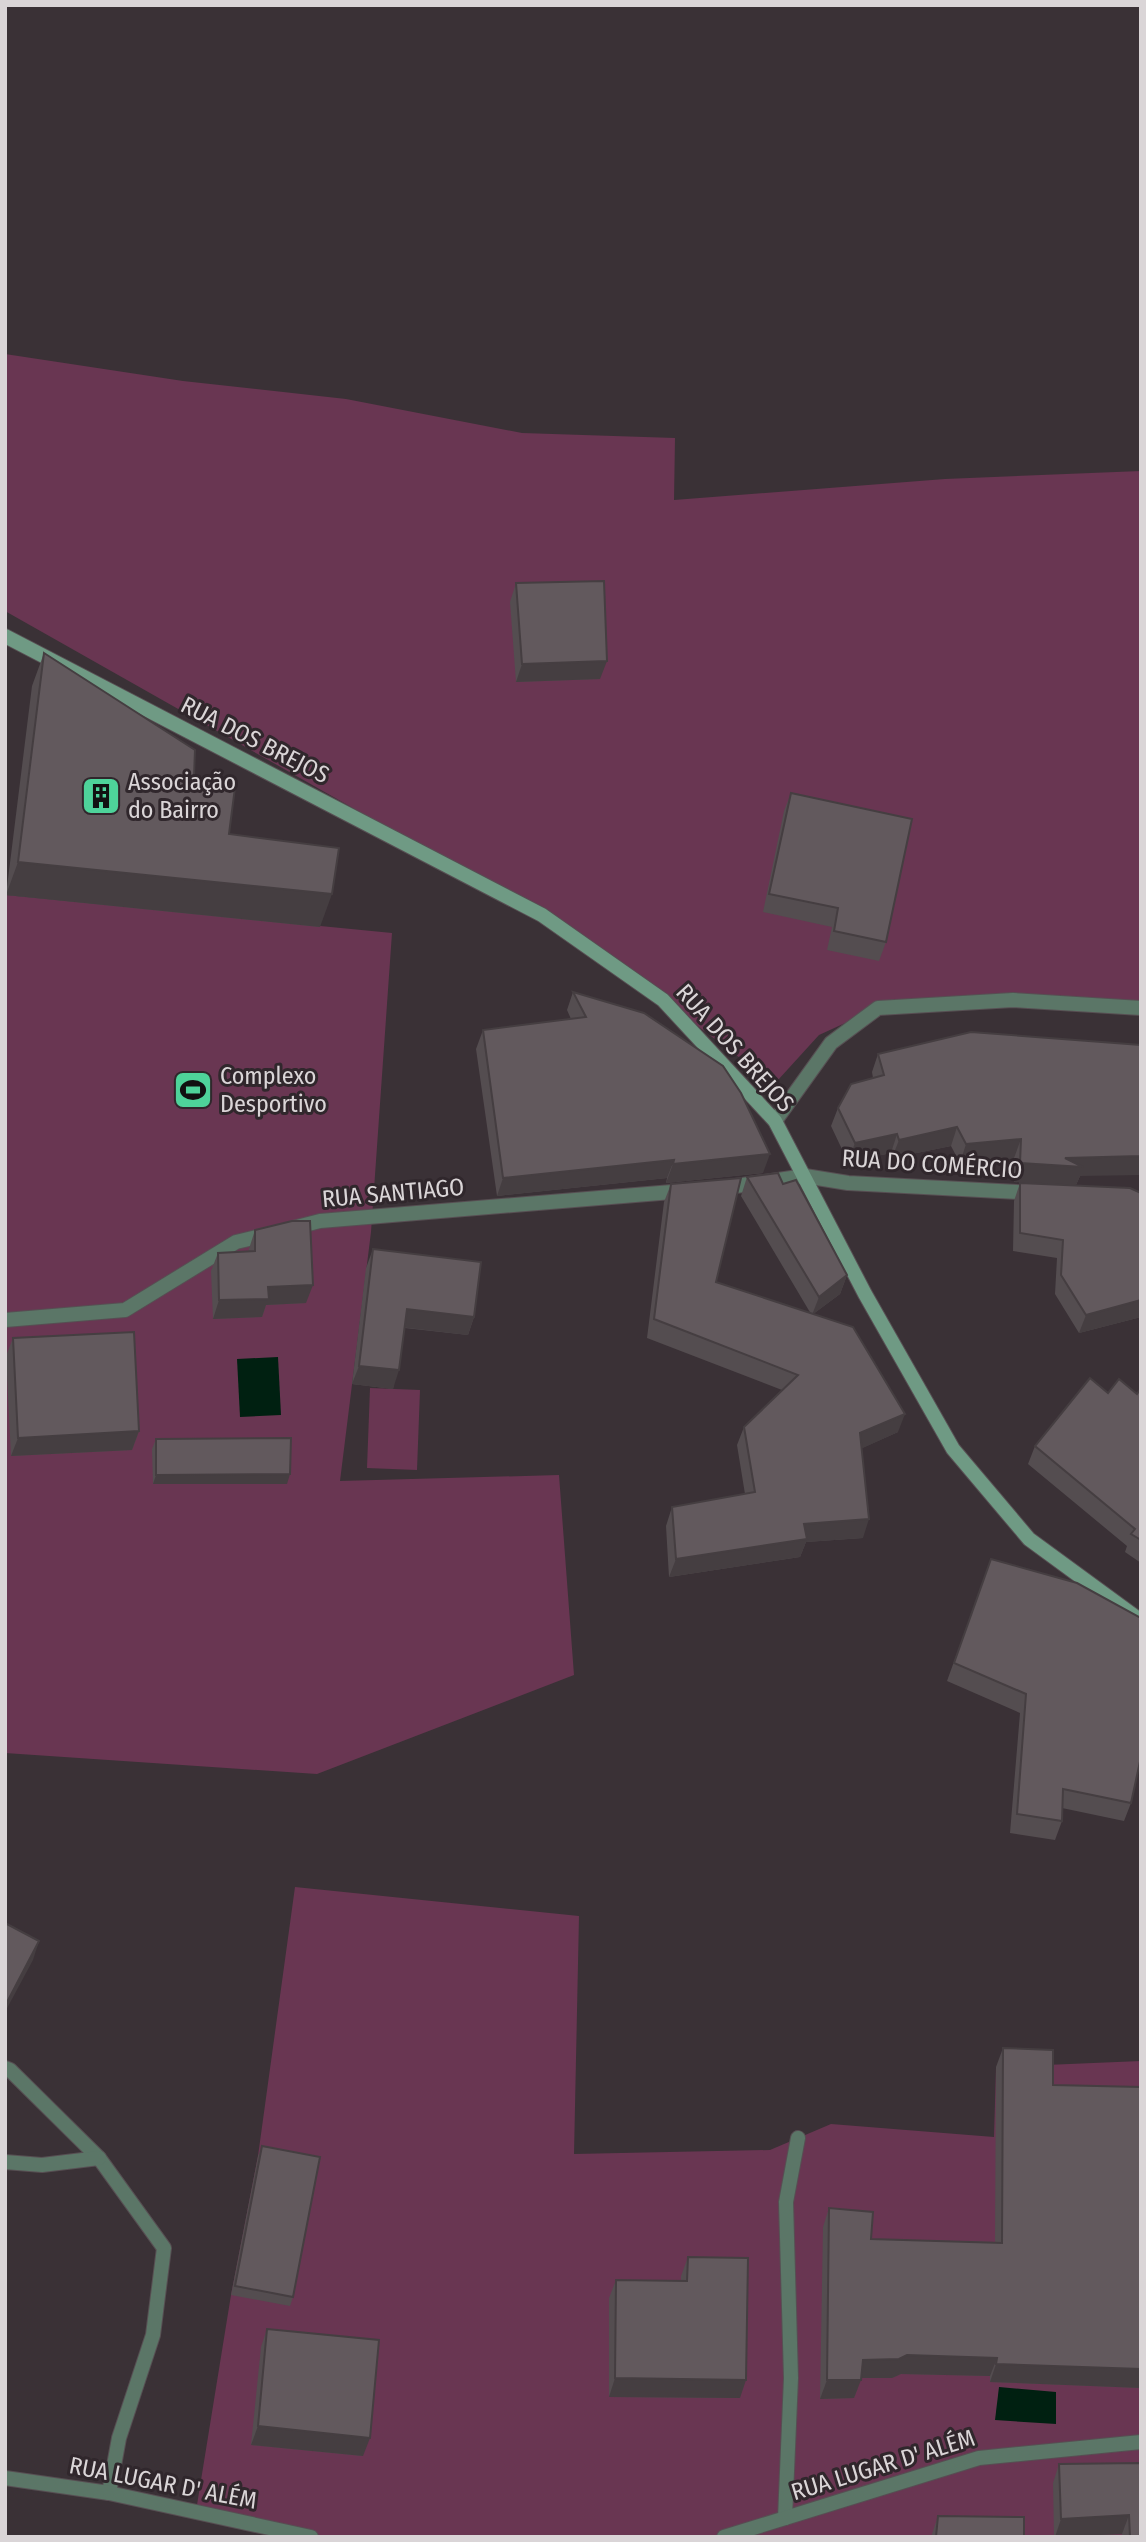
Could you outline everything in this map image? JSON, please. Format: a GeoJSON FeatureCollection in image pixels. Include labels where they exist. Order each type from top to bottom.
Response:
{"type":"FeatureCollection","features":[{"type":"Feature","properties":{"kind":"street","name":"RUA DOS BREJOS"},"geometry":{"type":"LineString","coordinates":[[5,636],[542,915],[663,1000],[775,1121],[865,1294],[953,1449],[1029,1539],[1141,1620]]}},
{"type":"Feature","properties":{"kind":"street"},"geometry":{"type":"LineString","coordinates":[[775,1121],[831,1043],[878,1008],[1013,1000],[1141,1007]]}},
{"type":"Feature","properties":{"kind":"street","name":"RUA SANTIAGO"},"geometry":{"type":"LineString","coordinates":[[5,1320],[125,1310],[236,1242],[320,1222],[707,1189],[805,1176]]}},
{"type":"Feature","properties":{"kind":"street","name":"RUA DO COMÉRCIO"},"geometry":{"type":"LineString","coordinates":[[805,1176],[848,1184],[1045,1193]]}},
{"type":"Feature","properties":{"kind":"street"},"geometry":{"type":"LineString","coordinates":[[5,2068],[99,2158],[164,2248],[153,2335],[119,2438],[109,2493]]}},
{"type":"Feature","properties":{"kind":"street"},"geometry":{"type":"LineString","coordinates":[[785,2518],[791,2378],[786,2202],[798,2138]]}},
{"type":"Feature","properties":{"kind":"street"},"geometry":{"type":"LineString","coordinates":[[5,2162],[43,2165],[99,2158]]}},
{"type":"Feature","properties":{"kind":"street","name":"RUA LUGAR D' ALÉM"},"geometry":{"type":"LineString","coordinates":[[724,2537],[979,2458],[1141,2442]]}},
{"type":"Feature","properties":{"kind":"street","name":"RUA LUGAR D' ALÉM"},"geometry":{"type":"LineString","coordinates":[[5,2478],[109,2493],[311,2537]]}},
{"type":"Feature","properties":{"kind":"shaded area"},"geometry":{"type":"Polygon","coordinates":[[[5,354],[183,381],[346,399],[522,433],[675,438],[674,500],[945,479],[1141,471],[1141,1008],[1013,1000],[878,1008],[819,1035],[778,1080],[756,1070],[663,1000],[542,915],[5,611],[5,354]]]}},
{"type":"Feature","properties":{"kind":"shaded area"},"geometry":{"type":"Polygon","coordinates":[[[6,895],[392,933],[371,1232],[340,1481],[559,1475],[574,1675],[317,1774],[5,1753],[6,895]]]}},
{"type":"Feature","properties":{"kind":"shaded area"},"geometry":{"type":"Polygon","coordinates":[[[278,1357],[281,1415],[240,1417],[237,1359],[278,1357]]]}},
{"type":"Feature","properties":{"kind":"shaded area"},"geometry":{"type":"Polygon","coordinates":[[[370,1388],[420,1390],[417,1470],[367,1468],[370,1388]]]}},
{"type":"Feature","properties":{"kind":"shaded area"},"geometry":{"type":"Polygon","coordinates":[[[295,1887],[579,1916],[574,2154],[770,2150],[831,2124],[994,2137],[996,2067],[1141,2061],[1141,2537],[311,2537],[196,2511],[231,2295],[258,2156],[295,1887]]]}},
{"type":"Feature","properties":{"kind":"shaded area"},"geometry":{"type":"Polygon","coordinates":[[[999,2387],[1056,2392],[1056,2424],[995,2420],[999,2387]]]}},
{"type":"Feature","properties":{"kind":"building"},"geometry":{"type":"Polygon","coordinates":[[[604,581],[607,661],[522,664],[516,583],[604,581]]]}},
{"type":"Feature","properties":{"kind":"building","name":"Associação do Bairro"},"geometry":{"type":"Polygon","coordinates":[[[44,653],[195,750],[194,777],[236,780],[229,834],[339,848],[332,894],[18,862],[44,653]]]}},
{"type":"Feature","properties":{"kind":"building"},"geometry":{"type":"Polygon","coordinates":[[[791,793],[912,819],[886,942],[834,931],[838,908],[769,894],[791,793]]]}},
{"type":"Feature","properties":{"kind":"building"},"geometry":{"type":"Polygon","coordinates":[[[573,992],[644,1013],[723,1066],[741,1093],[770,1154],[673,1164],[674,1160],[503,1178],[483,1030],[586,1017],[573,992]]]}},
{"type":"Feature","properties":{"kind":"building"},"geometry":{"type":"Polygon","coordinates":[[[971,1032],[1141,1045],[1141,1156],[1065,1158],[1083,1167],[1020,1163],[1021,1139],[966,1144],[957,1127],[899,1140],[897,1134],[855,1143],[838,1108],[851,1084],[884,1075],[878,1054],[971,1032]]]}},
{"type":"Feature","properties":{"kind":"building"},"geometry":{"type":"Polygon","coordinates":[[[778,1173],[783,1184],[796,1180],[847,1275],[819,1297],[747,1177],[778,1173]]]}},
{"type":"Feature","properties":{"kind":"building"},"geometry":{"type":"Polygon","coordinates":[[[741,1178],[716,1282],[853,1327],[905,1414],[860,1433],[869,1519],[804,1524],[807,1539],[676,1559],[672,1507],[755,1492],[744,1427],[798,1375],[654,1319],[671,1184],[741,1178]]]}},
{"type":"Feature","properties":{"kind":"building"},"geometry":{"type":"Polygon","coordinates":[[[1020,1183],[1130,1188],[1141,1193],[1141,1300],[1086,1315],[1061,1275],[1063,1240],[1020,1233],[1020,1183]]]}},
{"type":"Feature","properties":{"kind":"building"},"geometry":{"type":"Polygon","coordinates":[[[292,1221],[310,1221],[313,1285],[268,1287],[269,1299],[219,1300],[218,1253],[255,1251],[255,1230],[292,1221]]]}},
{"type":"Feature","properties":{"kind":"building"},"geometry":{"type":"Polygon","coordinates":[[[373,1249],[481,1262],[474,1317],[407,1309],[399,1370],[359,1366],[373,1249]]]}},
{"type":"Feature","properties":{"kind":"building"},"geometry":{"type":"Polygon","coordinates":[[[134,1332],[139,1431],[18,1438],[13,1338],[134,1332]]]}},
{"type":"Feature","properties":{"kind":"building"},"geometry":{"type":"Polygon","coordinates":[[[1090,1378],[1108,1393],[1119,1379],[1137,1394],[1141,1388],[1141,1540],[1131,1534],[1135,1529],[1035,1446],[1090,1378]]]}},
{"type":"Feature","properties":{"kind":"building"},"geometry":{"type":"Polygon","coordinates":[[[291,1438],[290,1474],[156,1475],[156,1439],[291,1438]]]}},
{"type":"Feature","properties":{"kind":"building"},"geometry":{"type":"Polygon","coordinates":[[[991,1559],[1077,1583],[1141,1618],[1141,1757],[1131,1803],[1063,1789],[1062,1821],[1017,1814],[1026,1694],[954,1663],[991,1559]]]}},
{"type":"Feature","properties":{"kind":"building"},"geometry":{"type":"Polygon","coordinates":[[[5,1923],[39,1941],[5,2006],[5,1923]]]}},
{"type":"Feature","properties":{"kind":"building"},"geometry":{"type":"Polygon","coordinates":[[[1003,2048],[1053,2050],[1053,2085],[1141,2087],[1141,2369],[996,2364],[997,2358],[907,2355],[899,2359],[863,2360],[861,2380],[827,2380],[829,2208],[873,2212],[871,2239],[1002,2243],[1003,2048]]]}},
{"type":"Feature","properties":{"kind":"building"},"geometry":{"type":"Polygon","coordinates":[[[262,2146],[320,2157],[293,2297],[235,2286],[262,2146]]]}},
{"type":"Feature","properties":{"kind":"building"},"geometry":{"type":"Polygon","coordinates":[[[688,2257],[748,2258],[746,2380],[615,2378],[616,2280],[687,2281],[688,2257]]]}},
{"type":"Feature","properties":{"kind":"building"},"geometry":{"type":"Polygon","coordinates":[[[267,2329],[379,2340],[370,2438],[258,2426],[267,2329]]]}},
{"type":"Feature","properties":{"kind":"building"},"geometry":{"type":"Polygon","coordinates":[[[1141,2463],[1141,2537],[1130,2537],[1129,2515],[1061,2519],[1059,2464],[1141,2463]]]}},
{"type":"Feature","properties":{"kind":"building"},"geometry":{"type":"Polygon","coordinates":[[[938,2516],[1024,2517],[1024,2537],[936,2537],[938,2516]]]}},
{"type":"Feature","properties":{"kind":"place","name":"Associação do Bairro"},"geometry":{"type":"Point","coordinates":[101,796]}},
{"type":"Feature","properties":{"kind":"place","name":"Complexo Desportivo"},"geometry":{"type":"Point","coordinates":[193,1090]}}]}
